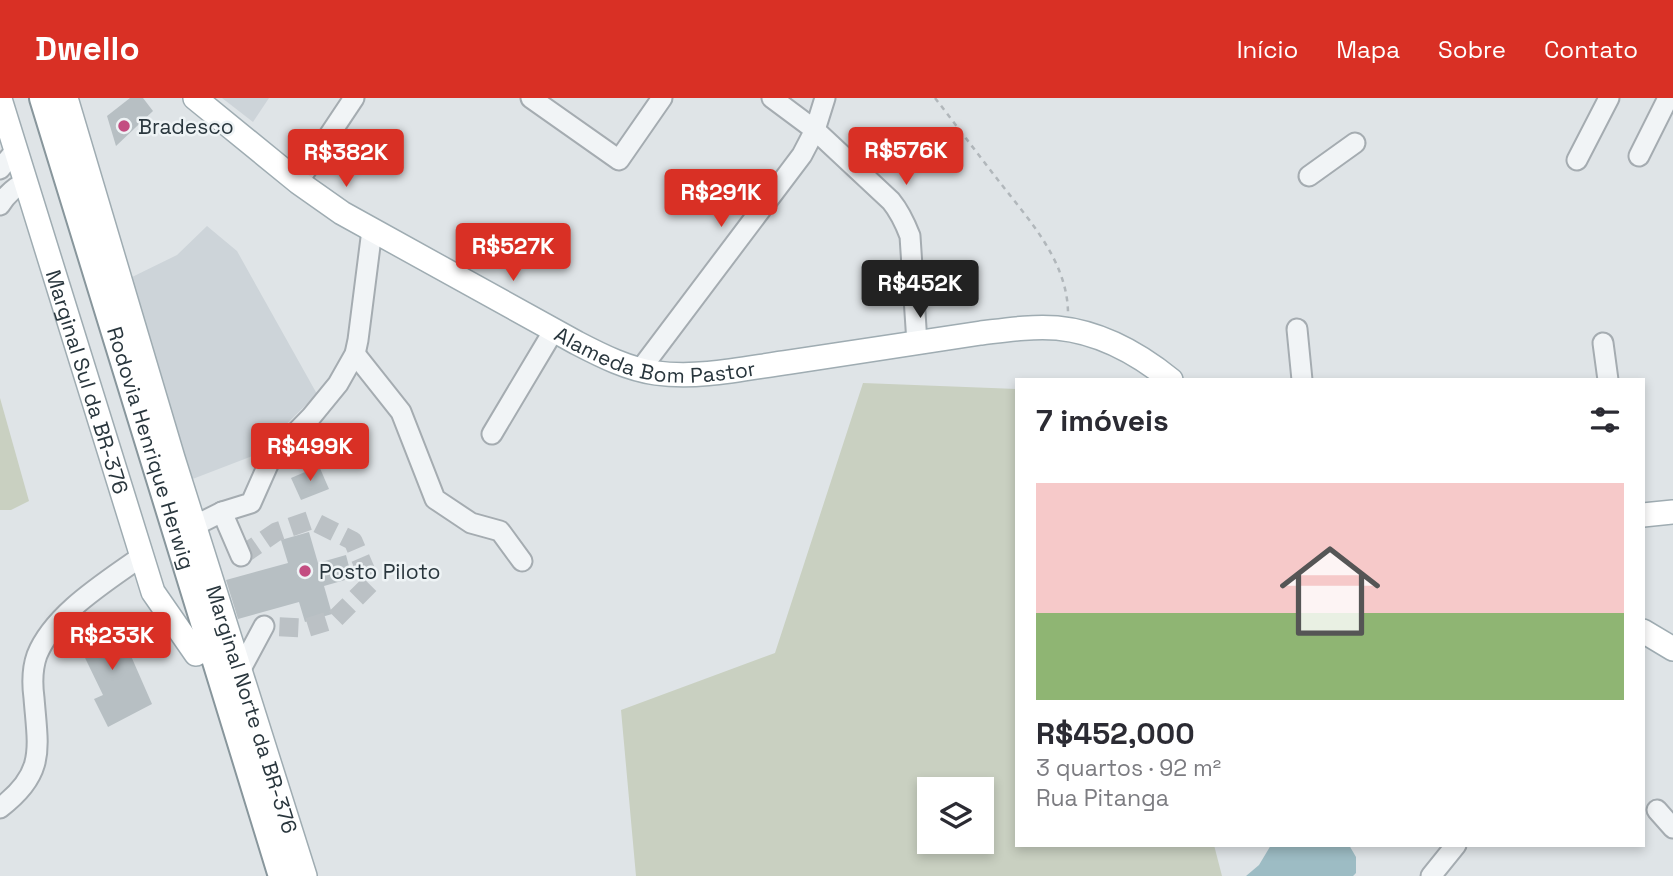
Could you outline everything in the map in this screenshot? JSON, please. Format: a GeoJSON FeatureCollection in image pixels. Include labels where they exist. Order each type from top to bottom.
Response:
{"type":"FeatureCollection","features":[{"type":"Feature","properties":{"kind":"highway","name":"Rodovia Henrique Herwig"},"geometry":{"type":"LineString","coordinates":[[25,98],[227,696],[283,876]]}},
{"type":"Feature","properties":{"kind":"highway","name":"Rodovia Henrique Herwig"},"geometry":{"type":"LineString","coordinates":[[44,98],[196,654],[264,876]]}},
{"type":"Feature","properties":{"kind":"main road","name":"Marginal Norte da BR-376"},"geometry":{"type":"LineString","coordinates":[[66,98],[194,526],[304,876]]}},
{"type":"Feature","properties":{"kind":"main road","name":"Alameda Bom Pastor"},"geometry":{"type":"LineString","coordinates":[[195,98],[298,182],[342,213],[600,355],[640,370],[658,374],[699,374],[1021,328],[1068,330],[1106,341],[1146,361],[1168,378]]}},
{"type":"Feature","properties":{"kind":"main road","name":"Marginal Sul da BR-376"},"geometry":{"type":"LineString","coordinates":[[0,99],[153,592],[196,654]]}},
{"type":"Feature","properties":{"kind":"main road"},"geometry":{"type":"LineString","coordinates":[[1645,515],[1673,512]]}},
{"type":"Feature","properties":{"kind":"main road"},"geometry":{"type":"LineString","coordinates":[[1645,635],[1673,649]]}},
{"type":"Feature","properties":{"kind":"street"},"geometry":{"type":"LineString","coordinates":[[298,182],[354,98]]}},
{"type":"Feature","properties":{"kind":"street"},"geometry":{"type":"LineString","coordinates":[[531,98],[619,160],[662,98]]}},
{"type":"Feature","properties":{"kind":"street"},"geometry":{"type":"LineString","coordinates":[[772,98],[815,130],[891,201],[906,223],[910,236],[917,343]]}},
{"type":"Feature","properties":{"kind":"street"},"geometry":{"type":"LineString","coordinates":[[640,370],[802,155],[815,130],[825,98]]}},
{"type":"Feature","properties":{"kind":"street"},"geometry":{"type":"LineString","coordinates":[[1577,160],[1609,98]]}},
{"type":"Feature","properties":{"kind":"street"},"geometry":{"type":"LineString","coordinates":[[1639,156],[1668,98]]}},
{"type":"Feature","properties":{"kind":"street"},"geometry":{"type":"LineString","coordinates":[[1309,176],[1355,143]]}},
{"type":"Feature","properties":{"kind":"street"},"geometry":{"type":"LineString","coordinates":[[0,169],[10,156],[17,152]]}},
{"type":"Feature","properties":{"kind":"street"},"geometry":{"type":"LineString","coordinates":[[0,205],[15,187],[26,182]]}},
{"type":"Feature","properties":{"kind":"street"},"geometry":{"type":"LineString","coordinates":[[194,526],[222,512],[250,503],[271,458],[338,384],[355,354],[372,230]]}},
{"type":"Feature","properties":{"kind":"street"},"geometry":{"type":"LineString","coordinates":[[1297,329],[1302,378]]}},
{"type":"Feature","properties":{"kind":"street"},"geometry":{"type":"LineString","coordinates":[[492,434],[554,330]]}},
{"type":"Feature","properties":{"kind":"street"},"geometry":{"type":"LineString","coordinates":[[1603,343],[1608,378]]}},
{"type":"Feature","properties":{"kind":"street"},"geometry":{"type":"LineString","coordinates":[[355,354],[401,412],[435,499],[471,523],[500,531],[522,561]]}},
{"type":"Feature","properties":{"kind":"street"},"geometry":{"type":"LineString","coordinates":[[222,512],[241,555]]}},
{"type":"Feature","properties":{"kind":"street"},"geometry":{"type":"LineString","coordinates":[[0,808],[25,785],[37,756],[32,684],[33,667],[43,645],[61,620],[77,605],[142,556]]}},
{"type":"Feature","properties":{"kind":"street"},"geometry":{"type":"LineString","coordinates":[[227,696],[264,626]]}},
{"type":"Feature","properties":{"kind":"street"},"geometry":{"type":"LineString","coordinates":[[1657,810],[1673,828]]}},
{"type":"Feature","properties":{"kind":"street"},"geometry":{"type":"LineString","coordinates":[[1431,876],[1454,847]]}},
{"type":"Feature","properties":{"kind":"path"},"geometry":{"type":"LineString","coordinates":[[935,98],[1044,241],[1055,261],[1066,294],[1068,330]]}},
{"type":"Feature","properties":{"kind":"shaded area"},"geometry":{"type":"Polygon","coordinates":[[[222,98],[269,98],[253,122],[222,98]]]}},
{"type":"Feature","properties":{"kind":"shaded area"},"geometry":{"type":"Polygon","coordinates":[[[207,226],[237,251],[317,394],[255,455],[190,480],[128,279],[177,255],[207,226]]]}},
{"type":"Feature","properties":{"kind":"green space"},"geometry":{"type":"Polygon","coordinates":[[[863,383],[1015,389],[1015,847],[1215,847],[1222,876],[636,876],[621,710],[775,653],[863,383]]]}},
{"type":"Feature","properties":{"kind":"green space"},"geometry":{"type":"Polygon","coordinates":[[[0,398],[29,501],[11,510],[0,510],[0,398]]]}},
{"type":"Feature","properties":{"kind":"water"},"geometry":{"type":"Polygon","coordinates":[[[1270,847],[1350,847],[1356,857],[1356,873],[1353,876],[1246,876],[1259,865],[1270,847]]]}},
{"type":"Feature","properties":{"kind":"building","name":"Bradesco"},"geometry":{"type":"Polygon","coordinates":[[[130,98],[143,98],[153,111],[116,146],[107,116],[130,98]]]}},
{"type":"Feature","properties":{"kind":"building"},"geometry":{"type":"Polygon","coordinates":[[[319,466],[329,489],[301,500],[291,478],[319,466]]]}},
{"type":"Feature","properties":{"kind":"building","name":"Posto Piloto"},"geometry":{"type":"Polygon","coordinates":[[[309,532],[318,563],[346,555],[352,578],[324,586],[332,614],[305,622],[299,602],[238,619],[226,580],[288,563],[281,540],[309,532]]]}},
{"type":"Feature","properties":{"kind":"building"},"geometry":{"type":"Polygon","coordinates":[[[100,618],[105,629],[117,624],[152,704],[108,727],[94,699],[103,695],[72,631],[100,618]]]}},
{"type":"Feature","properties":{"kind":"tunnel"},"geometry":{"type":"LineString","coordinates":[[241,556],[276,532],[311,520],[353,541],[371,583],[335,619],[306,628],[264,626]]}},
{"type":"Feature","properties":{"kind":"place","name":"Bradesco"},"geometry":{"type":"Point","coordinates":[124,126]}},
{"type":"Feature","properties":{"kind":"place","name":"Posto Piloto"},"geometry":{"type":"Point","coordinates":[305,571]}}]}
